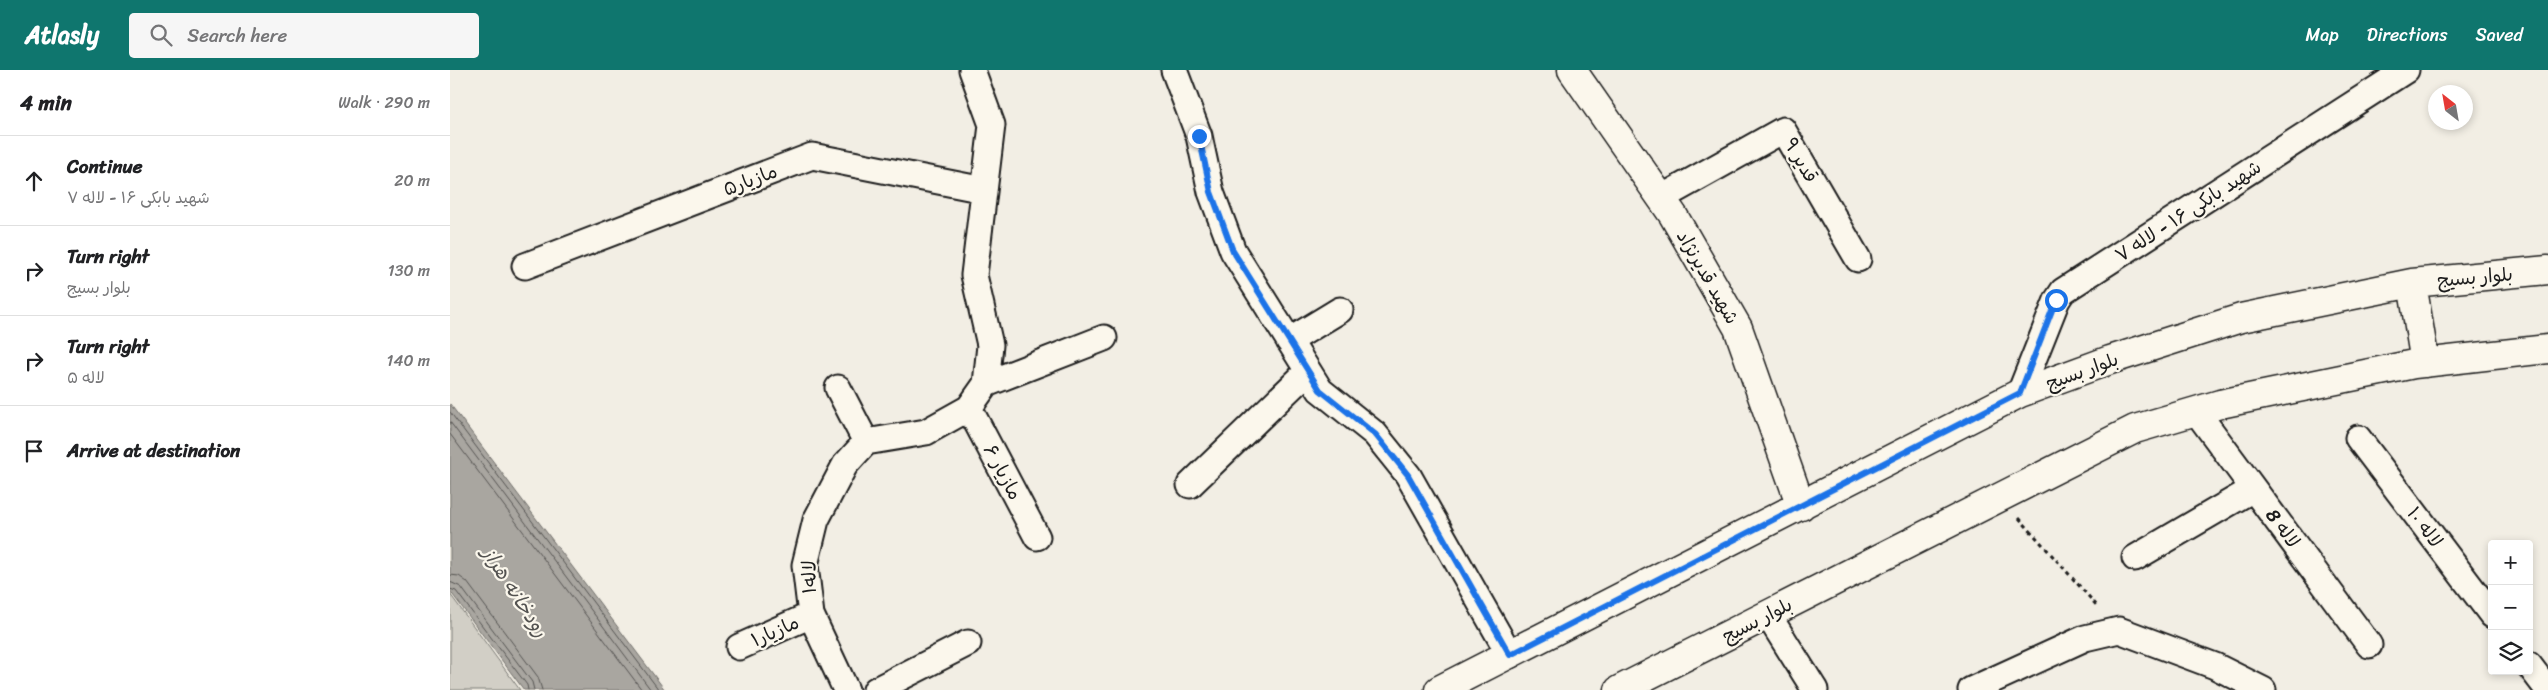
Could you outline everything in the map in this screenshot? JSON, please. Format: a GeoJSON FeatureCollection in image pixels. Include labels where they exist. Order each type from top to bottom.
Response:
{"type":"FeatureCollection","features":[{"type":"Feature","properties":{"kind":"main road","name":"شهید قدیرنژاد"},"geometry":{"type":"LineString","coordinates":[[1572,70],[1661,198],[1710,277],[1738,328],[1801,506]]}},
{"type":"Feature","properties":{"kind":"main road","name":"بلوار بسیج"},"geometry":{"type":"LineString","coordinates":[[1439,690],[2020,393],[2110,360],[2241,318],[2412,283],[2548,270]]}},
{"type":"Feature","properties":{"kind":"main road"},"geometry":{"type":"LineString","coordinates":[[2412,283],[2425,363]]}},
{"type":"Feature","properties":{"kind":"main road","name":"بلوار بسیج"},"geometry":{"type":"LineString","coordinates":[[1619,690],[2135,429],[2196,411],[2425,363],[2548,349]]}},
{"type":"Feature","properties":{"kind":"street"},"geometry":{"type":"LineString","coordinates":[[838,388],[866,442],[926,432],[969,408],[986,384],[990,345],[974,275],[992,125],[972,70]]}},
{"type":"Feature","properties":{"kind":"street"},"geometry":{"type":"LineString","coordinates":[[1174,70],[1199,136],[1211,192],[1233,251],[1320,390],[1375,434],[1408,475],[1510,655]]}},
{"type":"Feature","properties":{"kind":"street","name":"شهید بابکی ۱۶ - لاله ۷"},"geometry":{"type":"LineString","coordinates":[[2020,393],[2056,300],[2063,291],[2406,70]]}},
{"type":"Feature","properties":{"kind":"street","name":"قدیر ۹"},"geometry":{"type":"LineString","coordinates":[[1661,198],[1784,130],[1858,259]]}},
{"type":"Feature","properties":{"kind":"street","name":"مازیار۵"},"geometry":{"type":"LineString","coordinates":[[524,266],[812,156],[984,190]]}},
{"type":"Feature","properties":{"kind":"street"},"geometry":{"type":"LineString","coordinates":[[1289,340],[1340,310]]}},
{"type":"Feature","properties":{"kind":"street"},"geometry":{"type":"LineString","coordinates":[[986,384],[1104,338]]}},
{"type":"Feature","properties":{"kind":"street"},"geometry":{"type":"LineString","coordinates":[[1190,485],[1308,371]]}},
{"type":"Feature","properties":{"kind":"street","name":"مازیار ۶"},"geometry":{"type":"LineString","coordinates":[[969,408],[1037,537]]}},
{"type":"Feature","properties":{"kind":"street","name":"لاله 8"},"geometry":{"type":"LineString","coordinates":[[2196,411],[2369,645]]}},
{"type":"Feature","properties":{"kind":"street","name":"لاله ۱۰"},"geometry":{"type":"LineString","coordinates":[[2358,438],[2488,611]]}},
{"type":"Feature","properties":{"kind":"street","name":"لاله۱"},"geometry":{"type":"LineString","coordinates":[[846,690],[811,615],[805,565],[816,520],[845,465],[866,442]]}},
{"type":"Feature","properties":{"kind":"street"},"geometry":{"type":"LineString","coordinates":[[2135,558],[2253,489]]}},
{"type":"Feature","properties":{"kind":"street","name":"مازیار۱"},"geometry":{"type":"LineString","coordinates":[[739,647],[811,615]]}},
{"type":"Feature","properties":{"kind":"street"},"geometry":{"type":"LineString","coordinates":[[1768,615],[1815,690]]}},
{"type":"Feature","properties":{"kind":"street"},"geometry":{"type":"LineString","coordinates":[[1971,690],[2004,683],[2085,638],[2119,630],[2215,666],[2263,690]]}},
{"type":"Feature","properties":{"kind":"street"},"geometry":{"type":"LineString","coordinates":[[876,690],[968,642]]}},
{"type":"Feature","properties":{"kind":"street"},"geometry":{"type":"LineString","coordinates":[[2533,671],[2545,687]]}},
{"type":"Feature","properties":{"kind":"path"},"geometry":{"type":"LineString","coordinates":[[2001,497],[2119,630]]}},
{"type":"Feature","properties":{"kind":"shaded area"},"geometry":{"type":"Polygon","coordinates":[[[450,594],[520,690],[450,690],[450,594]]]}},
{"type":"Feature","properties":{"kind":"water","name":"رودخانه هراز"},"geometry":{"type":"Polygon","coordinates":[[[450,404],[665,690],[524,690],[450,591],[450,404]]]}},
{"type":"Feature","properties":{"kind":"route"},"geometry":{"type":"LineString","coordinates":[[1199,136],[1211,192],[1233,251],[1320,390],[1375,434],[1408,475],[1510,655],[2020,393],[2056,300]]}}]}
